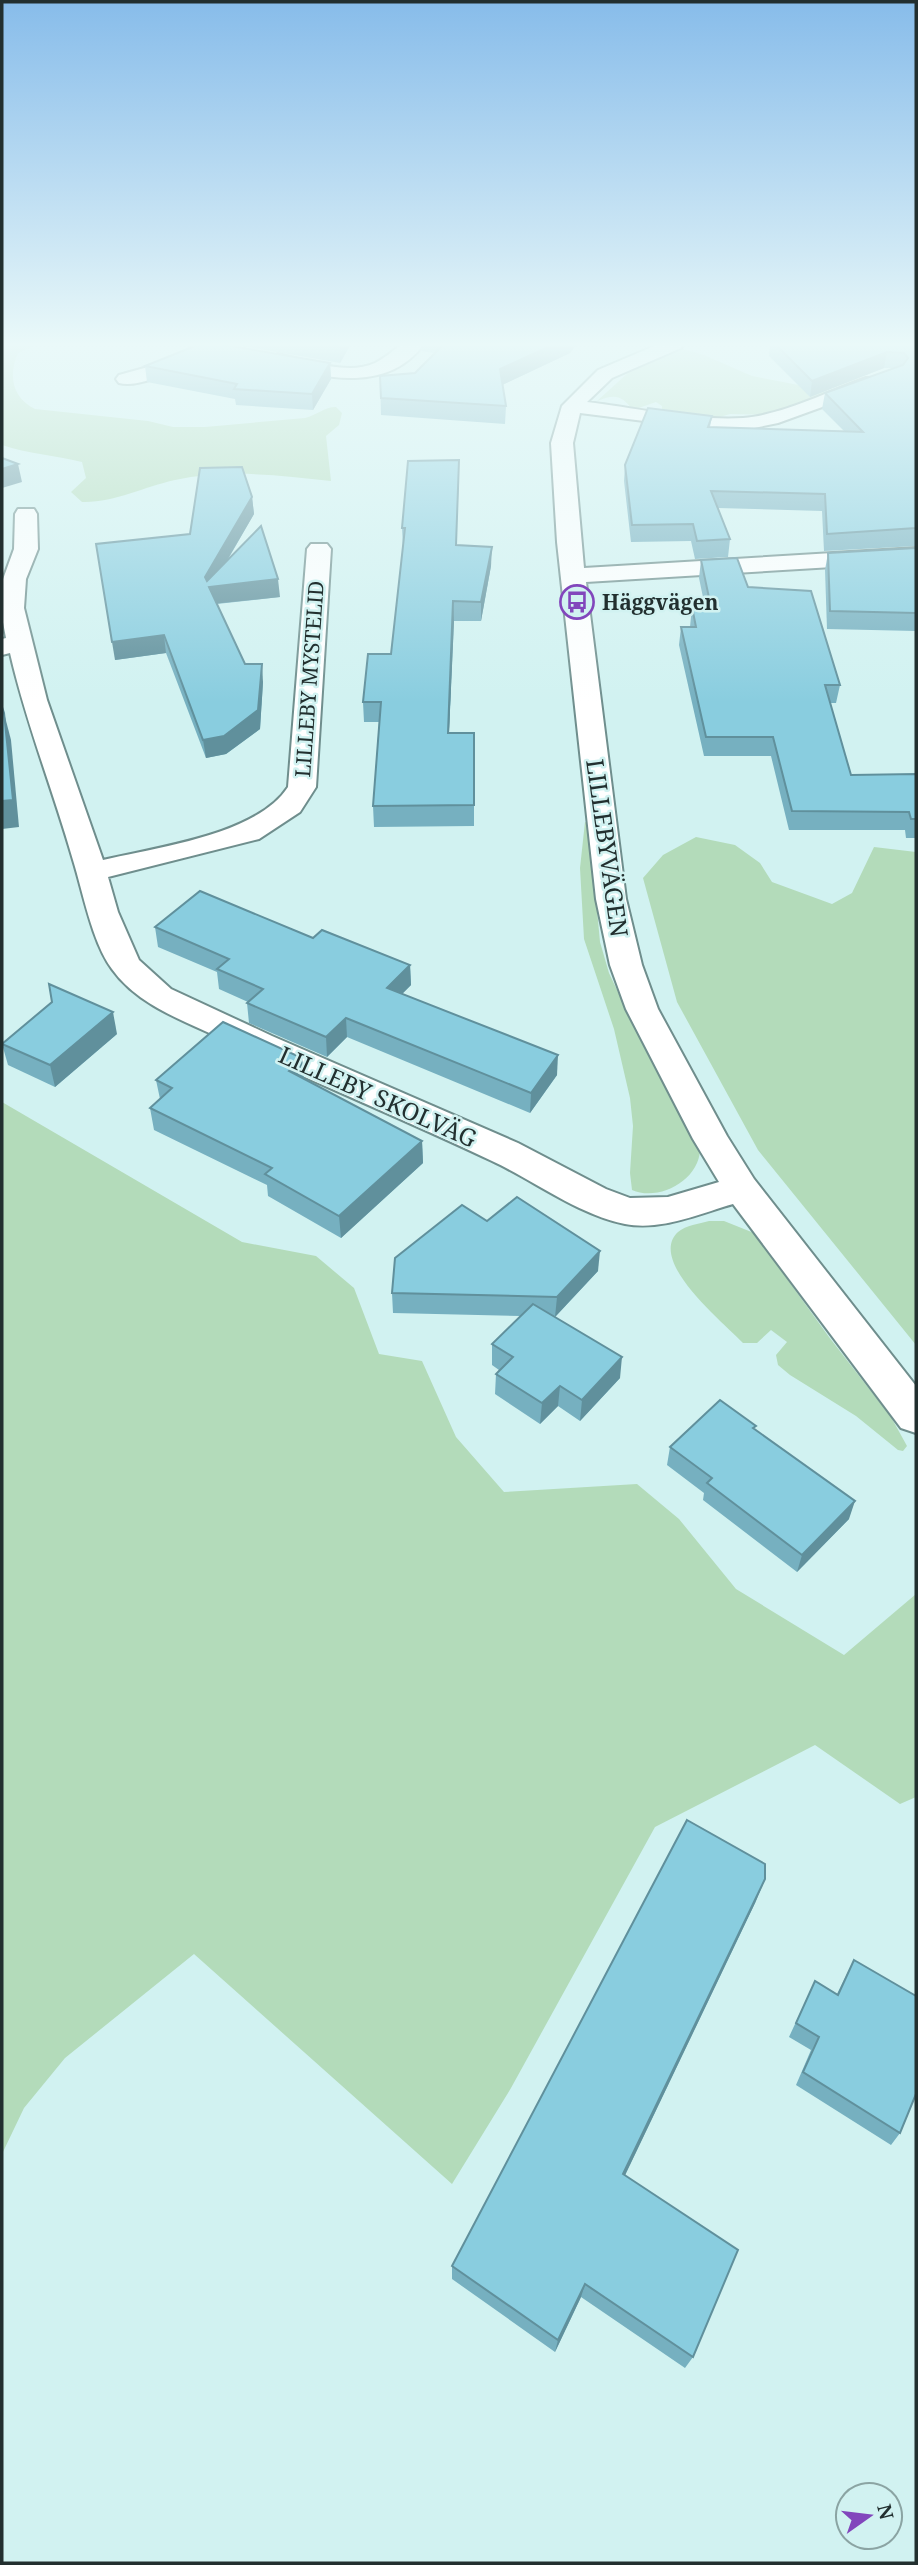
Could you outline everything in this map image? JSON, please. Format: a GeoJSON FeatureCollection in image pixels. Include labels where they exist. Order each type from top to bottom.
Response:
{"type":"FeatureCollection","features":[{"type":"Feature","properties":{"kind":"street","name":"LILLEBYVÄGEN"},"geometry":{"type":"LineString","coordinates":[[563,464],[569,542],[611,898],[626,965],[642,1009],[675,1075],[741,1188],[916,1416]]}},
{"type":"Feature","properties":{"kind":"street","name":"LILLEBY SKOLVÄG"},"geometry":{"type":"LineString","coordinates":[[26,514],[26,549],[14,579],[11,645],[34,700],[103,912],[125,965],[159,996],[260,1044],[505,1152],[593,1198],[627,1211],[668,1210],[741,1188]]}},
{"type":"Feature","properties":{"kind":"street","name":"LILLEBY MYSTELID"},"geometry":{"type":"LineString","coordinates":[[92,872],[249,833],[290,806],[302,787],[319,549]]}},
{"type":"Feature","properties":{"kind":"street"},"geometry":{"type":"LineString","coordinates":[[574,576],[916,555]]}},
{"type":"Feature","properties":{"kind":"green space"},"geometry":{"type":"Polygon","coordinates":[[[82,464],[329,464],[331,481],[272,475],[214,475],[175,480],[106,500],[82,502],[71,492],[86,478],[82,464]]]}},
{"type":"Feature","properties":{"kind":"green space"},"geometry":{"type":"Polygon","coordinates":[[[585,822],[589,824],[600,942],[609,973],[642,1043],[700,1150],[693,1171],[676,1186],[665,1191],[643,1193],[632,1190],[630,1173],[633,1126],[630,1098],[614,1029],[584,939],[580,868],[585,822]]]}},
{"type":"Feature","properties":{"kind":"green space"},"geometry":{"type":"Polygon","coordinates":[[[696,837],[735,845],[760,863],[772,882],[832,904],[852,893],[874,847],[916,852],[916,1345],[758,1150],[677,1002],[643,878],[663,855],[696,837]]]}},
{"type":"Feature","properties":{"kind":"green space"},"geometry":{"type":"Polygon","coordinates":[[[2,1102],[242,1242],[316,1256],[354,1288],[379,1354],[422,1361],[456,1437],[504,1492],[637,1484],[679,1519],[736,1589],[844,1655],[916,1594],[916,1797],[900,1804],[815,1745],[655,1827],[511,2088],[452,2184],[194,1954],[65,2058],[24,2108],[2,2154],[2,1102]]]}},
{"type":"Feature","properties":{"kind":"green space"},"geometry":{"type":"Polygon","coordinates":[[[709,1221],[724,1221],[754,1233],[891,1417],[907,1446],[903,1451],[898,1450],[856,1416],[778,1365],[776,1355],[787,1342],[771,1330],[757,1343],[743,1343],[691,1290],[672,1259],[671,1244],[681,1230],[709,1221]]]}},
{"type":"Feature","properties":{"kind":"building"},"geometry":{"type":"Polygon","coordinates":[[[2,464],[18,464],[2,469],[2,464]]]}},
{"type":"Feature","properties":{"kind":"building"},"geometry":{"type":"Polygon","coordinates":[[[408,464],[459,464],[456,545],[492,547],[481,602],[453,601],[448,733],[474,733],[474,805],[373,806],[381,702],[363,702],[368,654],[391,654],[405,528],[402,528],[408,464]]]}},
{"type":"Feature","properties":{"kind":"building"},"geometry":{"type":"Polygon","coordinates":[[[916,464],[916,528],[827,534],[825,494],[711,491],[730,539],[697,541],[693,524],[632,525],[625,465],[916,464]]]}},
{"type":"Feature","properties":{"kind":"building"},"geometry":{"type":"Polygon","coordinates":[[[242,467],[252,497],[205,577],[207,581],[261,526],[278,579],[209,587],[245,664],[262,664],[258,710],[224,736],[203,740],[164,635],[112,642],[96,544],[190,534],[200,468],[242,467]]]}},
{"type":"Feature","properties":{"kind":"building"},"geometry":{"type":"Polygon","coordinates":[[[916,548],[916,613],[830,611],[828,553],[916,548]]]}},
{"type":"Feature","properties":{"kind":"building"},"geometry":{"type":"Polygon","coordinates":[[[737,558],[748,587],[811,591],[840,685],[825,685],[851,775],[916,774],[916,819],[911,819],[909,812],[792,811],[773,737],[706,737],[681,627],[696,627],[692,607],[711,607],[701,560],[737,558]]]}},
{"type":"Feature","properties":{"kind":"building"},"geometry":{"type":"Polygon","coordinates":[[[2,707],[13,800],[2,801],[2,707]]]}},
{"type":"Feature","properties":{"kind":"building"},"geometry":{"type":"Polygon","coordinates":[[[200,891],[313,938],[322,930],[410,965],[387,988],[558,1055],[531,1093],[346,1018],[326,1037],[247,1003],[263,989],[217,969],[229,959],[155,927],[200,891]]]}},
{"type":"Feature","properties":{"kind":"building"},"geometry":{"type":"Polygon","coordinates":[[[49,984],[113,1012],[50,1065],[2,1044],[52,1002],[49,984]]]}},
{"type":"Feature","properties":{"kind":"building"},"geometry":{"type":"Polygon","coordinates":[[[223,1022],[302,1058],[289,1071],[422,1141],[339,1216],[265,1174],[272,1168],[150,1108],[172,1088],[156,1080],[223,1022]]]}},
{"type":"Feature","properties":{"kind":"building"},"geometry":{"type":"Polygon","coordinates":[[[517,1197],[600,1251],[557,1297],[392,1293],[395,1258],[462,1205],[487,1221],[517,1197]]]}},
{"type":"Feature","properties":{"kind":"building"},"geometry":{"type":"Polygon","coordinates":[[[533,1304],[622,1357],[582,1400],[560,1386],[542,1403],[496,1374],[513,1357],[492,1344],[533,1304]]]}},
{"type":"Feature","properties":{"kind":"building"},"geometry":{"type":"Polygon","coordinates":[[[720,1400],[756,1426],[753,1428],[855,1501],[802,1555],[707,1483],[712,1478],[670,1447],[720,1400]]]}},
{"type":"Feature","properties":{"kind":"building"},"geometry":{"type":"Polygon","coordinates":[[[687,1820],[765,1864],[765,1879],[623,2174],[738,2250],[693,2357],[585,2284],[558,2340],[452,2266],[687,1820]]]}},
{"type":"Feature","properties":{"kind":"building"},"geometry":{"type":"Polygon","coordinates":[[[854,1960],[916,1996],[916,2094],[900,2133],[803,2072],[819,2037],[796,2023],[815,1981],[838,1995],[854,1960]]]}},
{"type":"Feature","properties":{"kind":"place","name":"Häggvägen"},"geometry":{"type":"Point","coordinates":[577,602]}}]}
